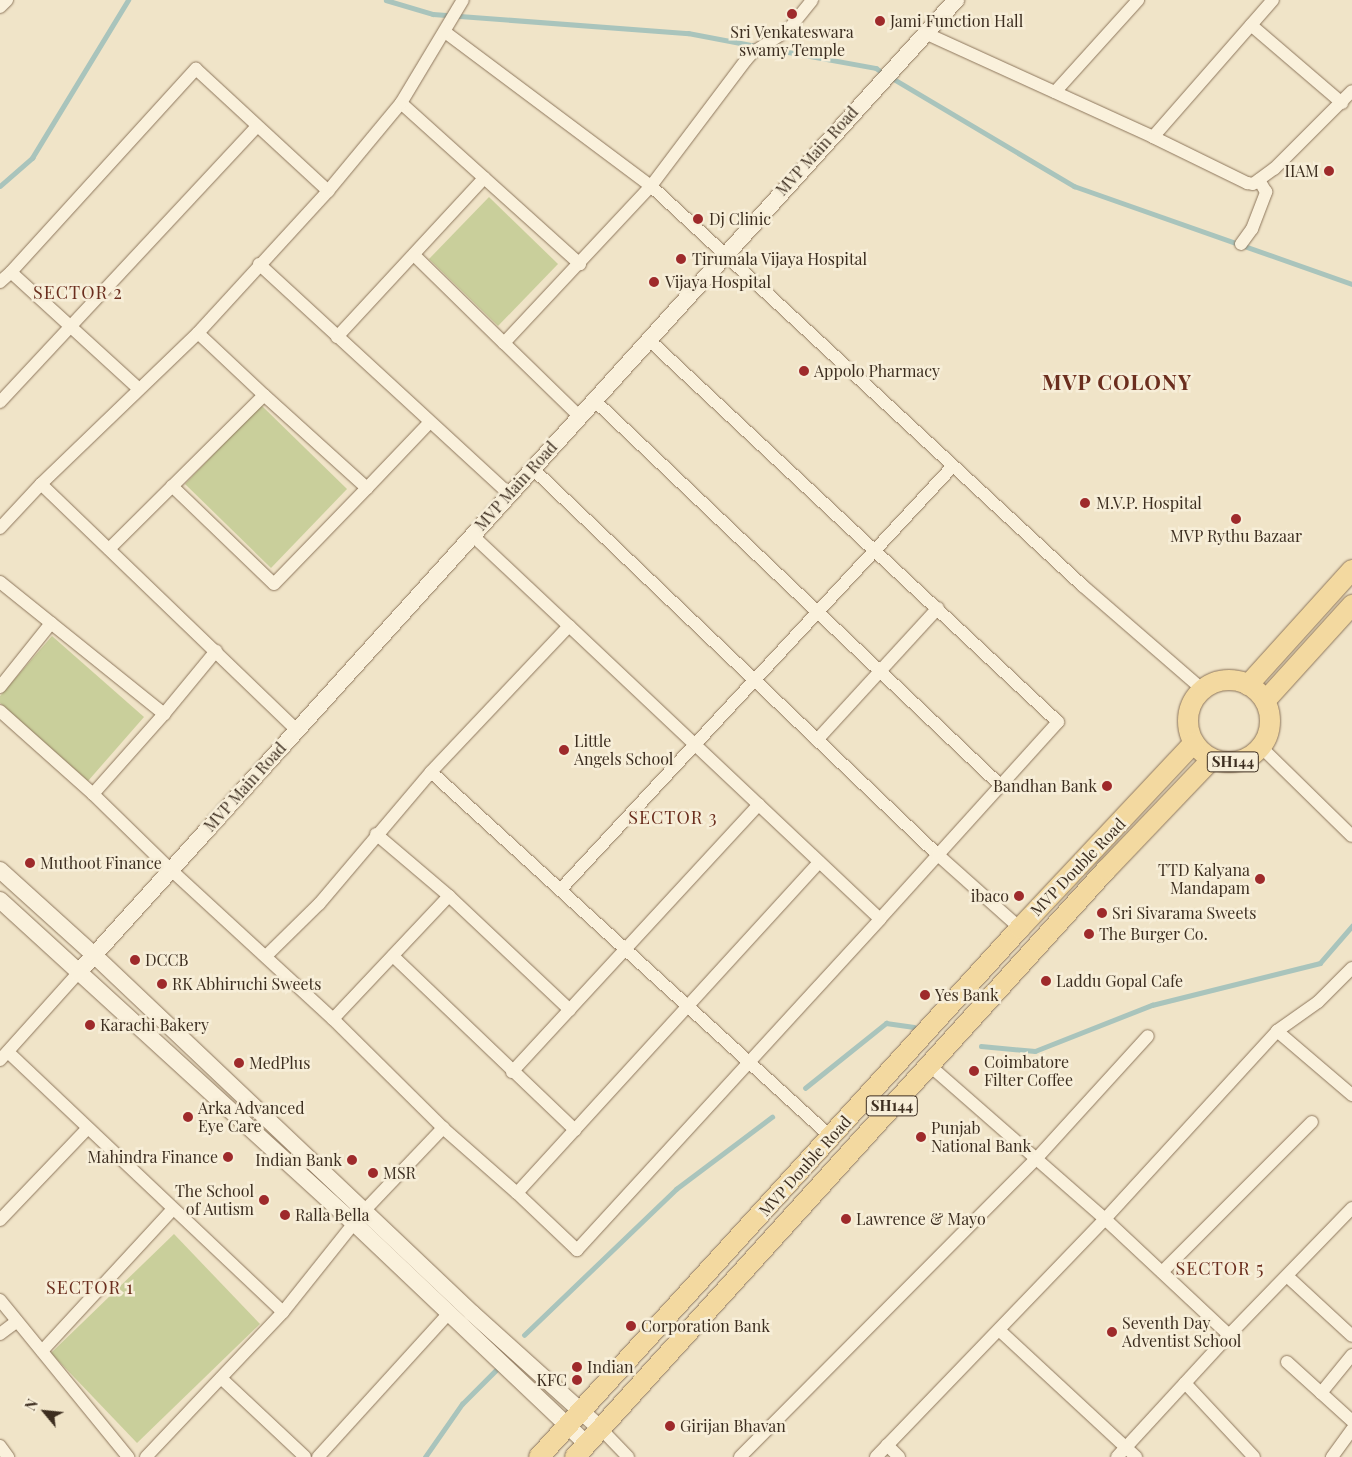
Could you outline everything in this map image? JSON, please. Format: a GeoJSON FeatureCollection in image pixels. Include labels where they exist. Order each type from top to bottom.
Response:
{"type":"FeatureCollection","features":[{"type":"Feature","properties":{"kind":"main road"},"geometry":{"type":"LineString","coordinates":[[1248,685],[1352,570]]}},
{"type":"Feature","properties":{"kind":"main road"},"geometry":{"type":"LineString","coordinates":[[1203,690],[1225,681],[1237,681],[1248,685],[1265,702],[1352,605]]}},
{"type":"Feature","properties":{"kind":"main road"},"geometry":{"type":"LineString","coordinates":[[1307,620],[1324,636]]}},
{"type":"Feature","properties":{"kind":"main road","name":"SH144"},"geometry":{"type":"LineString","coordinates":[[1203,690],[1193,701],[1189,715],[1189,729],[1194,743],[1202,752],[1212,759],[1225,762],[1238,761],[1251,756],[1261,746],[1267,736],[1270,725],[1265,702]]}},
{"type":"Feature","properties":{"kind":"main road","name":"MVP Double Road"},"geometry":{"type":"LineString","coordinates":[[539,1457],[1020,928],[1194,743]]}},
{"type":"Feature","properties":{"kind":"main road","name":"MVP Double Road"},"geometry":{"type":"LineString","coordinates":[[581,1450],[1037,946],[1212,759]]}},
{"type":"Feature","properties":{"kind":"main road"},"geometry":{"type":"LineString","coordinates":[[1020,928],[1037,946]]}},
{"type":"Feature","properties":{"kind":"street"},"geometry":{"type":"LineString","coordinates":[[0,6],[7,0]]}},
{"type":"Feature","properties":{"kind":"street"},"geometry":{"type":"LineString","coordinates":[[0,528],[41,484],[198,333],[259,264],[328,191],[401,103],[463,0]]}},
{"type":"Feature","properties":{"kind":"street"},"geometry":{"type":"LineString","coordinates":[[504,343],[651,186],[752,53],[788,30],[812,0]]}},
{"type":"Feature","properties":{"kind":"street","name":"MVP Main Road"},"geometry":{"type":"LineString","coordinates":[[78,973],[870,92],[956,0]]}},
{"type":"Feature","properties":{"kind":"street"},"geometry":{"type":"LineString","coordinates":[[1055,92],[1138,0]]}},
{"type":"Feature","properties":{"kind":"street"},"geometry":{"type":"LineString","coordinates":[[1153,137],[1272,0]]}},
{"type":"Feature","properties":{"kind":"street"},"geometry":{"type":"LineString","coordinates":[[1251,25],[1342,103]]}},
{"type":"Feature","properties":{"kind":"street"},"geometry":{"type":"LineString","coordinates":[[447,28],[651,186],[726,253],[1083,586],[1203,690]]}},
{"type":"Feature","properties":{"kind":"street"},"geometry":{"type":"LineString","coordinates":[[925,33],[1153,137],[1241,181],[1253,184],[1274,169],[1352,91]]}},
{"type":"Feature","properties":{"kind":"street"},"geometry":{"type":"LineString","coordinates":[[0,282],[196,69],[328,191]]}},
{"type":"Feature","properties":{"kind":"street"},"geometry":{"type":"LineString","coordinates":[[401,103],[580,264]]}},
{"type":"Feature","properties":{"kind":"street"},"geometry":{"type":"LineString","coordinates":[[0,402],[256,126]]}},
{"type":"Feature","properties":{"kind":"street"},"geometry":{"type":"LineString","coordinates":[[338,337],[484,178]]}},
{"type":"Feature","properties":{"kind":"street"},"geometry":{"type":"LineString","coordinates":[[1241,244],[1252,229],[1266,192],[1259,180]]}},
{"type":"Feature","properties":{"kind":"street"},"geometry":{"type":"LineString","coordinates":[[414,254],[579,416]]}},
{"type":"Feature","properties":{"kind":"street"},"geometry":{"type":"LineString","coordinates":[[259,264],[509,494]]}},
{"type":"Feature","properties":{"kind":"street"},"geometry":{"type":"LineString","coordinates":[[11,272],[139,389]]}},
{"type":"Feature","properties":{"kind":"street"},"geometry":{"type":"LineString","coordinates":[[198,333],[367,488]]}},
{"type":"Feature","properties":{"kind":"street"},"geometry":{"type":"LineString","coordinates":[[0,711],[93,794],[171,870],[333,1019],[443,1128],[517,1193],[577,1250],[1058,722],[648,339]]}},
{"type":"Feature","properties":{"kind":"street"},"geometry":{"type":"LineString","coordinates":[[109,549],[264,395]]}},
{"type":"Feature","properties":{"kind":"street"},"geometry":{"type":"LineString","coordinates":[[594,400],[1001,786]]}},
{"type":"Feature","properties":{"kind":"street"},"geometry":{"type":"LineString","coordinates":[[172,486],[274,584],[430,422]]}},
{"type":"Feature","properties":{"kind":"street"},"geometry":{"type":"LineString","coordinates":[[561,889],[953,466]]}},
{"type":"Feature","properties":{"kind":"street"},"geometry":{"type":"LineString","coordinates":[[532,468],[938,855],[1020,928]]}},
{"type":"Feature","properties":{"kind":"street"},"geometry":{"type":"LineString","coordinates":[[41,484],[297,730]]}},
{"type":"Feature","properties":{"kind":"street"},"geometry":{"type":"LineString","coordinates":[[472,535],[880,919]]}},
{"type":"Feature","properties":{"kind":"street"},"geometry":{"type":"LineString","coordinates":[[0,582],[164,714]]}},
{"type":"Feature","properties":{"kind":"street"},"geometry":{"type":"LineString","coordinates":[[817,740],[938,608]]}},
{"type":"Feature","properties":{"kind":"street"},"geometry":{"type":"LineString","coordinates":[[0,687],[50,623]]}},
{"type":"Feature","properties":{"kind":"street"},"geometry":{"type":"LineString","coordinates":[[266,956],[319,904],[376,834],[431,772],[569,626]]}},
{"type":"Feature","properties":{"kind":"street"},"geometry":{"type":"LineString","coordinates":[[93,794],[216,652]]}},
{"type":"Feature","properties":{"kind":"street"},"geometry":{"type":"LineString","coordinates":[[1261,746],[1352,836]]}},
{"type":"Feature","properties":{"kind":"street"},"geometry":{"type":"LineString","coordinates":[[431,772],[831,1137]]}},
{"type":"Feature","properties":{"kind":"street"},"geometry":{"type":"LineString","coordinates":[[512,1072],[759,804]]}},
{"type":"Feature","properties":{"kind":"street"},"geometry":{"type":"LineString","coordinates":[[376,834],[449,896],[570,1010]]}},
{"type":"Feature","properties":{"kind":"street"},"geometry":{"type":"LineString","coordinates":[[517,1193],[689,1007],[819,862]]}},
{"type":"Feature","properties":{"kind":"street"},"geometry":{"type":"LineString","coordinates":[[0,870],[94,955],[359,1217],[574,1419],[581,1450]]}},
{"type":"Feature","properties":{"kind":"street"},"geometry":{"type":"LineString","coordinates":[[333,1019],[449,896]]}},
{"type":"Feature","properties":{"kind":"street"},"geometry":{"type":"LineString","coordinates":[[0,900],[78,973],[359,1217],[448,1314],[574,1419],[601,1429],[628,1457]]}},
{"type":"Feature","properties":{"kind":"street"},"geometry":{"type":"LineString","coordinates":[[393,956],[512,1072],[575,1130]]}},
{"type":"Feature","properties":{"kind":"street"},"geometry":{"type":"LineString","coordinates":[[876,1457],[1105,1218],[1277,1030],[1318,1002],[1352,968]]}},
{"type":"Feature","properties":{"kind":"street"},"geometry":{"type":"LineString","coordinates":[[78,973],[4,1056],[87,1129],[283,1312]]}},
{"type":"Feature","properties":{"kind":"street"},"geometry":{"type":"LineString","coordinates":[[1277,1030],[1352,1095]]}},
{"type":"Feature","properties":{"kind":"street"},"geometry":{"type":"LineString","coordinates":[[740,1457],[1036,1159],[1148,1036]]}},
{"type":"Feature","properties":{"kind":"street"},"geometry":{"type":"LineString","coordinates":[[929,1065],[1105,1218],[1229,1335]]}},
{"type":"Feature","properties":{"kind":"street"},"geometry":{"type":"LineString","coordinates":[[1162,1272],[1312,1122]]}},
{"type":"Feature","properties":{"kind":"street"},"geometry":{"type":"LineString","coordinates":[[146,1457],[283,1312],[359,1217],[443,1128]]}},
{"type":"Feature","properties":{"kind":"street"},"geometry":{"type":"LineString","coordinates":[[0,1220],[87,1129]]}},
{"type":"Feature","properties":{"kind":"street"},"geometry":{"type":"LineString","coordinates":[[1122,1452],[1229,1335],[1352,1208]]}},
{"type":"Feature","properties":{"kind":"street"},"geometry":{"type":"LineString","coordinates":[[42,1351],[173,1209]]}},
{"type":"Feature","properties":{"kind":"street"},"geometry":{"type":"LineString","coordinates":[[1287,1276],[1352,1336]]}},
{"type":"Feature","properties":{"kind":"street"},"geometry":{"type":"LineString","coordinates":[[0,1300],[128,1457]]}},
{"type":"Feature","properties":{"kind":"street"},"geometry":{"type":"LineString","coordinates":[[318,1457],[448,1314]]}},
{"type":"Feature","properties":{"kind":"street"},"geometry":{"type":"LineString","coordinates":[[0,1334],[17,1321]]}},
{"type":"Feature","properties":{"kind":"street"},"geometry":{"type":"LineString","coordinates":[[999,1330],[1122,1452],[1136,1457]]}},
{"type":"Feature","properties":{"kind":"street"},"geometry":{"type":"LineString","coordinates":[[1321,1393],[1352,1355]]}},
{"type":"Feature","properties":{"kind":"street"},"geometry":{"type":"LineString","coordinates":[[1287,1362],[1352,1421]]}},
{"type":"Feature","properties":{"kind":"street"},"geometry":{"type":"LineString","coordinates":[[221,1378],[305,1457]]}},
{"type":"Feature","properties":{"kind":"street"},"geometry":{"type":"LineString","coordinates":[[1185,1383],[1254,1457]]}},
{"type":"Feature","properties":{"kind":"street"},"geometry":{"type":"LineString","coordinates":[[1332,1457],[1352,1429]]}},
{"type":"Feature","properties":{"kind":"street"},"geometry":{"type":"LineString","coordinates":[[887,1445],[899,1457]]}},
{"type":"Feature","properties":{"kind":"street"},"geometry":{"type":"LineString","coordinates":[[0,1446],[8,1457]]}},
{"type":"Feature","properties":{"kind":"green space"},"geometry":{"type":"Polygon","coordinates":[[[489,197],[558,264],[498,326],[429,259],[489,197]]]}},
{"type":"Feature","properties":{"kind":"green space"},"geometry":{"type":"Polygon","coordinates":[[[261,405],[347,489],[271,568],[185,484],[261,405]]]}},
{"type":"Feature","properties":{"kind":"green space"},"geometry":{"type":"Polygon","coordinates":[[[52,636],[144,717],[88,781],[0,703],[0,696],[52,636]]]}},
{"type":"Feature","properties":{"kind":"green space"},"geometry":{"type":"Polygon","coordinates":[[[174,1234],[260,1324],[137,1443],[51,1353],[174,1234]]]}},
{"type":"Feature","properties":{"kind":"waterway"},"geometry":{"type":"LineString","coordinates":[[0,186],[32,158],[128,0]]}},
{"type":"Feature","properties":{"kind":"waterway"},"geometry":{"type":"LineString","coordinates":[[386,0],[433,14],[688,33],[756,46]]}},
{"type":"Feature","properties":{"kind":"waterway"},"geometry":{"type":"LineString","coordinates":[[766,48],[876,68],[885,74]]}},
{"type":"Feature","properties":{"kind":"waterway"},"geometry":{"type":"LineString","coordinates":[[892,78],[1074,186],[1352,284]]}},
{"type":"Feature","properties":{"kind":"waterway"},"geometry":{"type":"LineString","coordinates":[[981,1046],[1035,1051],[1152,1005],[1320,963],[1352,926]]}},
{"type":"Feature","properties":{"kind":"waterway"},"geometry":{"type":"LineString","coordinates":[[805,1088],[886,1023],[914,1027]]}},
{"type":"Feature","properties":{"kind":"waterway"},"geometry":{"type":"LineString","coordinates":[[524,1335],[676,1189],[772,1117]]}},
{"type":"Feature","properties":{"kind":"waterway"},"geometry":{"type":"LineString","coordinates":[[425,1457],[462,1404],[500,1366]]}},
{"type":"Feature","properties":{"kind":"place","name":"Sri Venkateswara swamy Temple"},"geometry":{"type":"Point","coordinates":[792,14]}},
{"type":"Feature","properties":{"kind":"place","name":"Jami Function Hall"},"geometry":{"type":"Point","coordinates":[880,21]}},
{"type":"Feature","properties":{"kind":"place","name":"IIAM"},"geometry":{"type":"Point","coordinates":[1329,171]}},
{"type":"Feature","properties":{"kind":"place","name":"Dj Clinic"},"geometry":{"type":"Point","coordinates":[698,219]}},
{"type":"Feature","properties":{"kind":"place","name":"Tirumala Vijaya Hospital"},"geometry":{"type":"Point","coordinates":[681,259]}},
{"type":"Feature","properties":{"kind":"place","name":"Vijaya Hospital"},"geometry":{"type":"Point","coordinates":[654,282]}},
{"type":"Feature","properties":{"kind":"place","name":"Appolo Pharmacy"},"geometry":{"type":"Point","coordinates":[804,371]}},
{"type":"Feature","properties":{"kind":"place","name":"M.V.P. Hospital"},"geometry":{"type":"Point","coordinates":[1085,503]}},
{"type":"Feature","properties":{"kind":"place","name":"MVP Rythu Bazaar"},"geometry":{"type":"Point","coordinates":[1236,519]}},
{"type":"Feature","properties":{"kind":"place","name":"Little Angels School"},"geometry":{"type":"Point","coordinates":[564,750]}},
{"type":"Feature","properties":{"kind":"place","name":"Bandhan Bank"},"geometry":{"type":"Point","coordinates":[1107,786]}},
{"type":"Feature","properties":{"kind":"place","name":"Muthoot Finance"},"geometry":{"type":"Point","coordinates":[30,863]}},
{"type":"Feature","properties":{"kind":"place","name":"TTD Kalyana Mandapam"},"geometry":{"type":"Point","coordinates":[1260,879]}},
{"type":"Feature","properties":{"kind":"place","name":"ibaco"},"geometry":{"type":"Point","coordinates":[1019,896]}},
{"type":"Feature","properties":{"kind":"place","name":"Sri Sivarama Sweets"},"geometry":{"type":"Point","coordinates":[1102,913]}},
{"type":"Feature","properties":{"kind":"place","name":"The Burger Co."},"geometry":{"type":"Point","coordinates":[1089,934]}},
{"type":"Feature","properties":{"kind":"place","name":"DCCB"},"geometry":{"type":"Point","coordinates":[135,960]}},
{"type":"Feature","properties":{"kind":"place","name":"Laddu Gopal Cafe"},"geometry":{"type":"Point","coordinates":[1046,981]}},
{"type":"Feature","properties":{"kind":"place","name":"RK Abhiruchi Sweets"},"geometry":{"type":"Point","coordinates":[162,984]}},
{"type":"Feature","properties":{"kind":"place","name":"Yes Bank"},"geometry":{"type":"Point","coordinates":[925,995]}},
{"type":"Feature","properties":{"kind":"place","name":"Karachi Bakery"},"geometry":{"type":"Point","coordinates":[90,1025]}},
{"type":"Feature","properties":{"kind":"place","name":"MedPlus"},"geometry":{"type":"Point","coordinates":[239,1063]}},
{"type":"Feature","properties":{"kind":"place","name":"Coimbatore Filter Coffee"},"geometry":{"type":"Point","coordinates":[974,1071]}},
{"type":"Feature","properties":{"kind":"place","name":"Arka Advanced Eye Care"},"geometry":{"type":"Point","coordinates":[188,1117]}},
{"type":"Feature","properties":{"kind":"place","name":"Punjab National Bank"},"geometry":{"type":"Point","coordinates":[921,1137]}},
{"type":"Feature","properties":{"kind":"place","name":"Mahindra Finance"},"geometry":{"type":"Point","coordinates":[228,1157]}},
{"type":"Feature","properties":{"kind":"place","name":"Indian Bank"},"geometry":{"type":"Point","coordinates":[352,1160]}},
{"type":"Feature","properties":{"kind":"place","name":"MSR"},"geometry":{"type":"Point","coordinates":[373,1173]}},
{"type":"Feature","properties":{"kind":"place","name":"The School of Autism"},"geometry":{"type":"Point","coordinates":[264,1200]}},
{"type":"Feature","properties":{"kind":"place","name":"Ralla Bella"},"geometry":{"type":"Point","coordinates":[285,1215]}},
{"type":"Feature","properties":{"kind":"place","name":"Lawrence & Mayo"},"geometry":{"type":"Point","coordinates":[846,1219]}},
{"type":"Feature","properties":{"kind":"place","name":"Corporation Bank"},"geometry":{"type":"Point","coordinates":[631,1326]}},
{"type":"Feature","properties":{"kind":"place","name":"Seventh Day Adventist School"},"geometry":{"type":"Point","coordinates":[1112,1332]}},
{"type":"Feature","properties":{"kind":"place","name":"Indian"},"geometry":{"type":"Point","coordinates":[577,1367]}},
{"type":"Feature","properties":{"kind":"place","name":"KFC"},"geometry":{"type":"Point","coordinates":[577,1380]}},
{"type":"Feature","properties":{"kind":"place","name":"Girijan Bhavan"},"geometry":{"type":"Point","coordinates":[670,1426]}},
{"type":"Feature","properties":{"kind":"district","name":"SECTOR 2"},"geometry":{"type":"Point","coordinates":[78,292]}},
{"type":"Feature","properties":{"kind":"district","name":"MVP COLONY"},"geometry":{"type":"Point","coordinates":[1117,381]}},
{"type":"Feature","properties":{"kind":"district","name":"SECTOR 3"},"geometry":{"type":"Point","coordinates":[673,817]}},
{"type":"Feature","properties":{"kind":"district","name":"SECTOR 5"},"geometry":{"type":"Point","coordinates":[1220,1268]}},
{"type":"Feature","properties":{"kind":"district","name":"SECTOR 1"},"geometry":{"type":"Point","coordinates":[90,1287]}}]}
